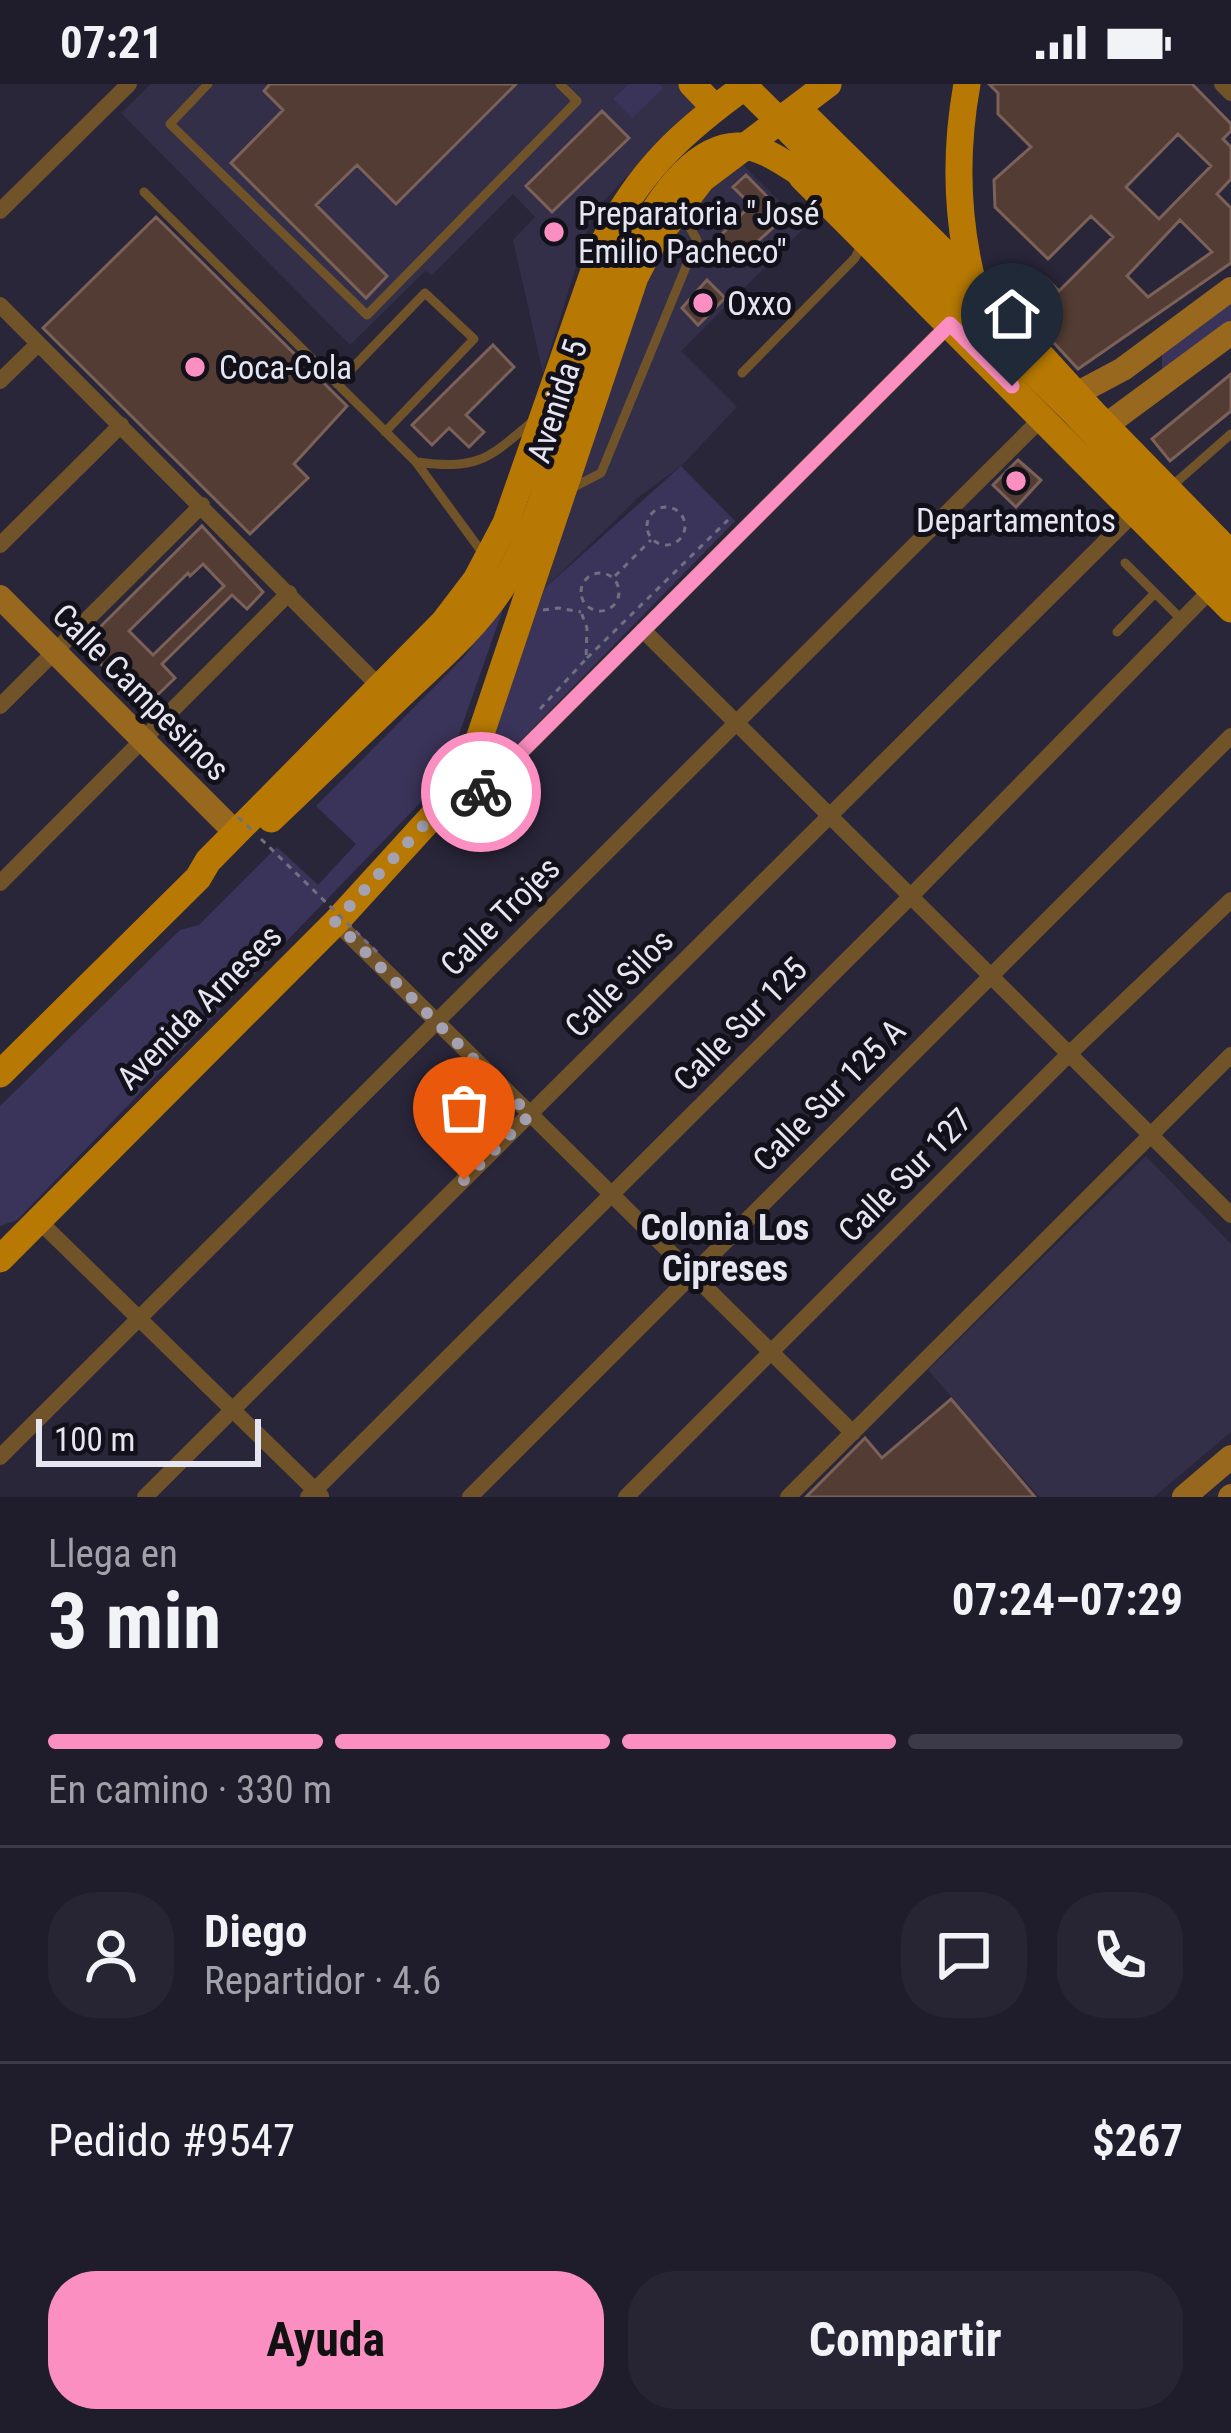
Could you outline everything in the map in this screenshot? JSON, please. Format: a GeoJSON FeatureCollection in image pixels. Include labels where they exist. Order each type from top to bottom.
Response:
{"type":"FeatureCollection","features":[{"type":"Feature","properties":{"kind":"main road"},"geometry":{"type":"LineString","coordinates":[[692,84],[717,96],[826,189],[932,292],[1046,389],[1076,394],[1123,369],[1231,289]]}},
{"type":"Feature","properties":{"kind":"main road"},"geometry":{"type":"LineString","coordinates":[[745,84],[1076,415],[1224,592]]}},
{"type":"Feature","properties":{"kind":"main road","name":"Avenida 5"},"geometry":{"type":"LineString","coordinates":[[380,687],[444,622],[494,548],[604,242],[620,210],[663,152],[717,96],[745,84]]}},
{"type":"Feature","properties":{"kind":"main road","name":"Avenida 5"},"geometry":{"type":"LineString","coordinates":[[445,802],[467,775],[635,277],[652,244],[702,179],[829,84]]}},
{"type":"Feature","properties":{"kind":"main road"},"geometry":{"type":"LineString","coordinates":[[968,84],[959,135],[958,194],[972,280]]}},
{"type":"Feature","properties":{"kind":"main road"},"geometry":{"type":"LineString","coordinates":[[797,108],[972,280],[1105,426],[1231,554]]}},
{"type":"Feature","properties":{"kind":"main road"},"geometry":{"type":"LineString","coordinates":[[760,136],[1136,512],[1224,592]]}},
{"type":"Feature","properties":{"kind":"main road"},"geometry":{"type":"LineString","coordinates":[[198,878],[215,875],[446,651],[498,593],[537,515],[613,287],[642,230],[674,184],[711,153],[740,146],[766,153],[826,189]]}},
{"type":"Feature","properties":{"kind":"main road"},"geometry":{"type":"LineString","coordinates":[[845,217],[843,201],[848,191],[858,184],[874,184]]}},
{"type":"Feature","properties":{"kind":"main road"},"geometry":{"type":"LineString","coordinates":[[1105,426],[1230,336]]}},
{"type":"Feature","properties":{"kind":"main road"},"geometry":{"type":"LineString","coordinates":[[1123,369],[1143,395]]}},
{"type":"Feature","properties":{"kind":"main road","name":"Calle Campesinos"},"geometry":{"type":"LineString","coordinates":[[0,598],[143,741],[237,825]]}},
{"type":"Feature","properties":{"kind":"main road"},"geometry":{"type":"LineString","coordinates":[[0,1074],[198,878],[237,825],[380,687]]}},
{"type":"Feature","properties":{"kind":"main road","name":"Avenida Arneses"},"geometry":{"type":"LineString","coordinates":[[0,1259],[21,1231],[335,922],[445,802]]}},
{"type":"Feature","properties":{"kind":"main road"},"geometry":{"type":"LineString","coordinates":[[1184,1497],[1231,1457]]}},
{"type":"Feature","properties":{"kind":"street"},"geometry":{"type":"LineString","coordinates":[[0,212],[128,84]]}},
{"type":"Feature","properties":{"kind":"street"},"geometry":{"type":"LineString","coordinates":[[1222,84],[1231,93]]}},
{"type":"Feature","properties":{"kind":"street"},"geometry":{"type":"LineString","coordinates":[[0,305],[380,687]]}},
{"type":"Feature","properties":{"kind":"street"},"geometry":{"type":"LineString","coordinates":[[445,802],[467,800],[482,791],[950,324]]}},
{"type":"Feature","properties":{"kind":"street"},"geometry":{"type":"LineString","coordinates":[[0,381],[38,344]]}},
{"type":"Feature","properties":{"kind":"street","name":"Calle Trojes"},"geometry":{"type":"LineString","coordinates":[[0,1457],[1043,417]]}},
{"type":"Feature","properties":{"kind":"street"},"geometry":{"type":"LineString","coordinates":[[0,544],[121,425]]}},
{"type":"Feature","properties":{"kind":"street"},"geometry":{"type":"LineString","coordinates":[[0,706],[202,505]]}},
{"type":"Feature","properties":{"kind":"street","name":"Calle Silos"},"geometry":{"type":"LineString","coordinates":[[146,1497],[1136,512]]}},
{"type":"Feature","properties":{"kind":"street","name":"Calle Sur 125"},"geometry":{"type":"LineString","coordinates":[[315,1495],[1182,620],[1224,592]]}},
{"type":"Feature","properties":{"kind":"street"},"geometry":{"type":"LineString","coordinates":[[0,883],[289,593]]}},
{"type":"Feature","properties":{"kind":"street"},"geometry":{"type":"LineString","coordinates":[[644,630],[1231,1215]]}},
{"type":"Feature","properties":{"kind":"street","name":"Calle Sur 125 A"},"geometry":{"type":"LineString","coordinates":[[470,1497],[1231,736]]}},
{"type":"Feature","properties":{"kind":"street","name":"Calle Sur 127"},"geometry":{"type":"LineString","coordinates":[[626,1497],[1069,1054],[1231,900]]}},
{"type":"Feature","properties":{"kind":"street"},"geometry":{"type":"LineString","coordinates":[[335,922],[853,1433]]}},
{"type":"Feature","properties":{"kind":"street"},"geometry":{"type":"LineString","coordinates":[[788,1497],[1231,1055]]}},
{"type":"Feature","properties":{"kind":"street"},"geometry":{"type":"LineString","coordinates":[[21,1231],[140,1320],[315,1495]]}},
{"type":"Feature","properties":{"kind":"lane"},"geometry":{"type":"LineString","coordinates":[[208,84],[170,124],[367,315],[577,101],[560,84]]}},
{"type":"Feature","properties":{"kind":"lane"},"geometry":{"type":"LineString","coordinates":[[144,192],[416,462],[494,548]]}},
{"type":"Feature","properties":{"kind":"lane"},"geometry":{"type":"LineString","coordinates":[[566,491],[601,473],[697,240],[678,206]]}},
{"type":"Feature","properties":{"kind":"lane"},"geometry":{"type":"LineString","coordinates":[[742,374],[855,258],[864,239]]}},
{"type":"Feature","properties":{"kind":"lane"},"geometry":{"type":"LineString","coordinates":[[337,384],[425,292],[475,339],[385,432]]}},
{"type":"Feature","properties":{"kind":"lane"},"geometry":{"type":"LineString","coordinates":[[416,462],[457,467],[492,456],[544,411]]}},
{"type":"Feature","properties":{"kind":"lane"},"geometry":{"type":"LineString","coordinates":[[1169,489],[1231,434]]}},
{"type":"Feature","properties":{"kind":"lane"},"geometry":{"type":"LineString","coordinates":[[1125,563],[1182,620]]}},
{"type":"Feature","properties":{"kind":"lane"},"geometry":{"type":"LineString","coordinates":[[1117,632],[1155,592]]}},
{"type":"Feature","properties":{"kind":"path"},"geometry":{"type":"LineString","coordinates":[[667,507],[683,516],[686,529],[675,543],[663,545],[652,539],[647,521],[655,510],[667,507]]}},
{"type":"Feature","properties":{"kind":"path"},"geometry":{"type":"LineString","coordinates":[[527,722],[728,520]]}},
{"type":"Feature","properties":{"kind":"path"},"geometry":{"type":"LineString","coordinates":[[613,579],[652,539]]}},
{"type":"Feature","properties":{"kind":"path"},"geometry":{"type":"LineString","coordinates":[[601,574],[613,579],[619,595],[614,605],[603,611],[587,606],[581,594],[589,577],[601,574]]}},
{"type":"Feature","properties":{"kind":"path"},"geometry":{"type":"LineString","coordinates":[[581,613],[587,606]]}},
{"type":"Feature","properties":{"kind":"path"},"geometry":{"type":"LineString","coordinates":[[524,612],[558,608],[581,613]]}},
{"type":"Feature","properties":{"kind":"path"},"geometry":{"type":"LineString","coordinates":[[581,613],[587,628],[586,659]]}},
{"type":"Feature","properties":{"kind":"path"},"geometry":{"type":"LineString","coordinates":[[237,825],[381,956]]}},
{"type":"Feature","properties":{"kind":"shaded area"},"geometry":{"type":"Polygon","coordinates":[[[151,84],[683,84],[697,109],[649,152],[603,202],[589,225],[543,373],[513,240],[535,217],[513,194],[432,275],[425,271],[350,345],[121,113],[151,84]]]}},
{"type":"Feature","properties":{"kind":"shaded area"},"geometry":{"type":"Polygon","coordinates":[[[629,84],[663,88],[632,118],[613,99],[629,84]]]}},
{"type":"Feature","properties":{"kind":"shaded area"},"geometry":{"type":"Polygon","coordinates":[[[739,161],[805,227],[681,351],[737,407],[681,466],[640,496],[545,588],[656,251],[679,213],[739,161]]]}},
{"type":"Feature","properties":{"kind":"shaded area"},"geometry":{"type":"Polygon","coordinates":[[[1231,298],[1231,329],[1162,379],[1162,351],[1231,298]]]}},
{"type":"Feature","properties":{"kind":"shaded area"},"geometry":{"type":"Polygon","coordinates":[[[681,466],[735,521],[484,778],[479,775],[545,588],[681,466]]]}},
{"type":"Feature","properties":{"kind":"shaded area"},"geometry":{"type":"Polygon","coordinates":[[[516,572],[451,757],[421,802],[17,1220],[0,1226],[0,1106],[180,930],[199,925],[277,847],[318,885],[356,844],[316,806],[465,656],[516,572]]]}},
{"type":"Feature","properties":{"kind":"shaded area"},"geometry":{"type":"Polygon","coordinates":[[[1146,1156],[1231,1244],[1231,1432],[1154,1497],[1039,1497],[928,1370],[1146,1156]]]}},
{"type":"Feature","properties":{"kind":"building"},"geometry":{"type":"Polygon","coordinates":[[[270,84],[516,84],[396,204],[357,165],[316,205],[387,276],[366,298],[231,163],[283,110],[264,91],[270,84]]]}},
{"type":"Feature","properties":{"kind":"building"},"geometry":{"type":"Polygon","coordinates":[[[989,84],[1192,84],[1231,124],[1223,139],[1231,147],[1231,179],[1217,194],[1231,208],[1231,263],[1078,369],[1019,305],[1046,278],[1059,291],[1113,237],[1091,216],[1048,259],[995,207],[994,180],[1031,147],[998,114],[998,93],[989,84]],[[1178,134],[1126,187],[1159,219],[1211,166],[1178,134]],[[1180,220],[1127,276],[1148,297],[1212,252],[1180,220]]]}},
{"type":"Feature","properties":{"kind":"building"},"geometry":{"type":"Polygon","coordinates":[[[602,111],[629,138],[552,212],[526,186],[602,111]]]}},
{"type":"Feature","properties":{"kind":"building"},"geometry":{"type":"Polygon","coordinates":[[[746,175],[786,216],[739,258],[719,237],[751,205],[733,187],[746,175]]]}},
{"type":"Feature","properties":{"kind":"building","name":"Coca-Cola"},"geometry":{"type":"Polygon","coordinates":[[[156,217],[347,406],[294,464],[308,478],[250,534],[43,328],[156,217]]]}},
{"type":"Feature","properties":{"kind":"building","name":"Oxxo"},"geometry":{"type":"Polygon","coordinates":[[[707,280],[725,298],[698,325],[682,308],[707,280]]]}},
{"type":"Feature","properties":{"kind":"building"},"geometry":{"type":"Polygon","coordinates":[[[493,345],[514,367],[466,415],[484,432],[469,447],[449,428],[432,445],[412,425],[493,345]]]}},
{"type":"Feature","properties":{"kind":"building"},"geometry":{"type":"Polygon","coordinates":[[[1231,374],[1231,411],[1170,461],[1152,439],[1231,374]]]}},
{"type":"Feature","properties":{"kind":"building","name":"Departamentos"},"geometry":{"type":"Polygon","coordinates":[[[1018,460],[1041,480],[1016,507],[993,485],[1018,460]]]}},
{"type":"Feature","properties":{"kind":"building"},"geometry":{"type":"Polygon","coordinates":[[[202,526],[263,592],[247,609],[232,595],[162,664],[175,678],[144,708],[82,645],[202,526]],[[203,564],[129,631],[153,655],[224,586],[203,564]]]}},
{"type":"Feature","properties":{"kind":"building"},"geometry":{"type":"Polygon","coordinates":[[[951,1399],[1035,1497],[806,1497],[865,1438],[882,1458],[951,1399]]]}},
{"type":"Feature","properties":{"kind":"way so far"},"geometry":{"type":"LineString","coordinates":[[464,1180],[530,1115],[335,922],[445,802],[467,800],[481,792]]}},
{"type":"Feature","properties":{"kind":"place","name":"Preparatoria \"José Emilio Pacheco\""},"geometry":{"type":"Point","coordinates":[554,232]}},
{"type":"Feature","properties":{"kind":"place","name":"Oxxo"},"geometry":{"type":"Point","coordinates":[703,303]}},
{"type":"Feature","properties":{"kind":"place","name":"Coca-Cola"},"geometry":{"type":"Point","coordinates":[195,367]}},
{"type":"Feature","properties":{"kind":"place","name":"Departamentos"},"geometry":{"type":"Point","coordinates":[1016,481]}},
{"type":"Feature","properties":{"kind":"district","name":"Colonia Los Cipreses"},"geometry":{"type":"Point","coordinates":[725,1248]}},
{"type":"Feature","properties":{"kind":"route"},"geometry":{"type":"LineString","coordinates":[[481,792],[950,324],[1012,386]]}}]}
